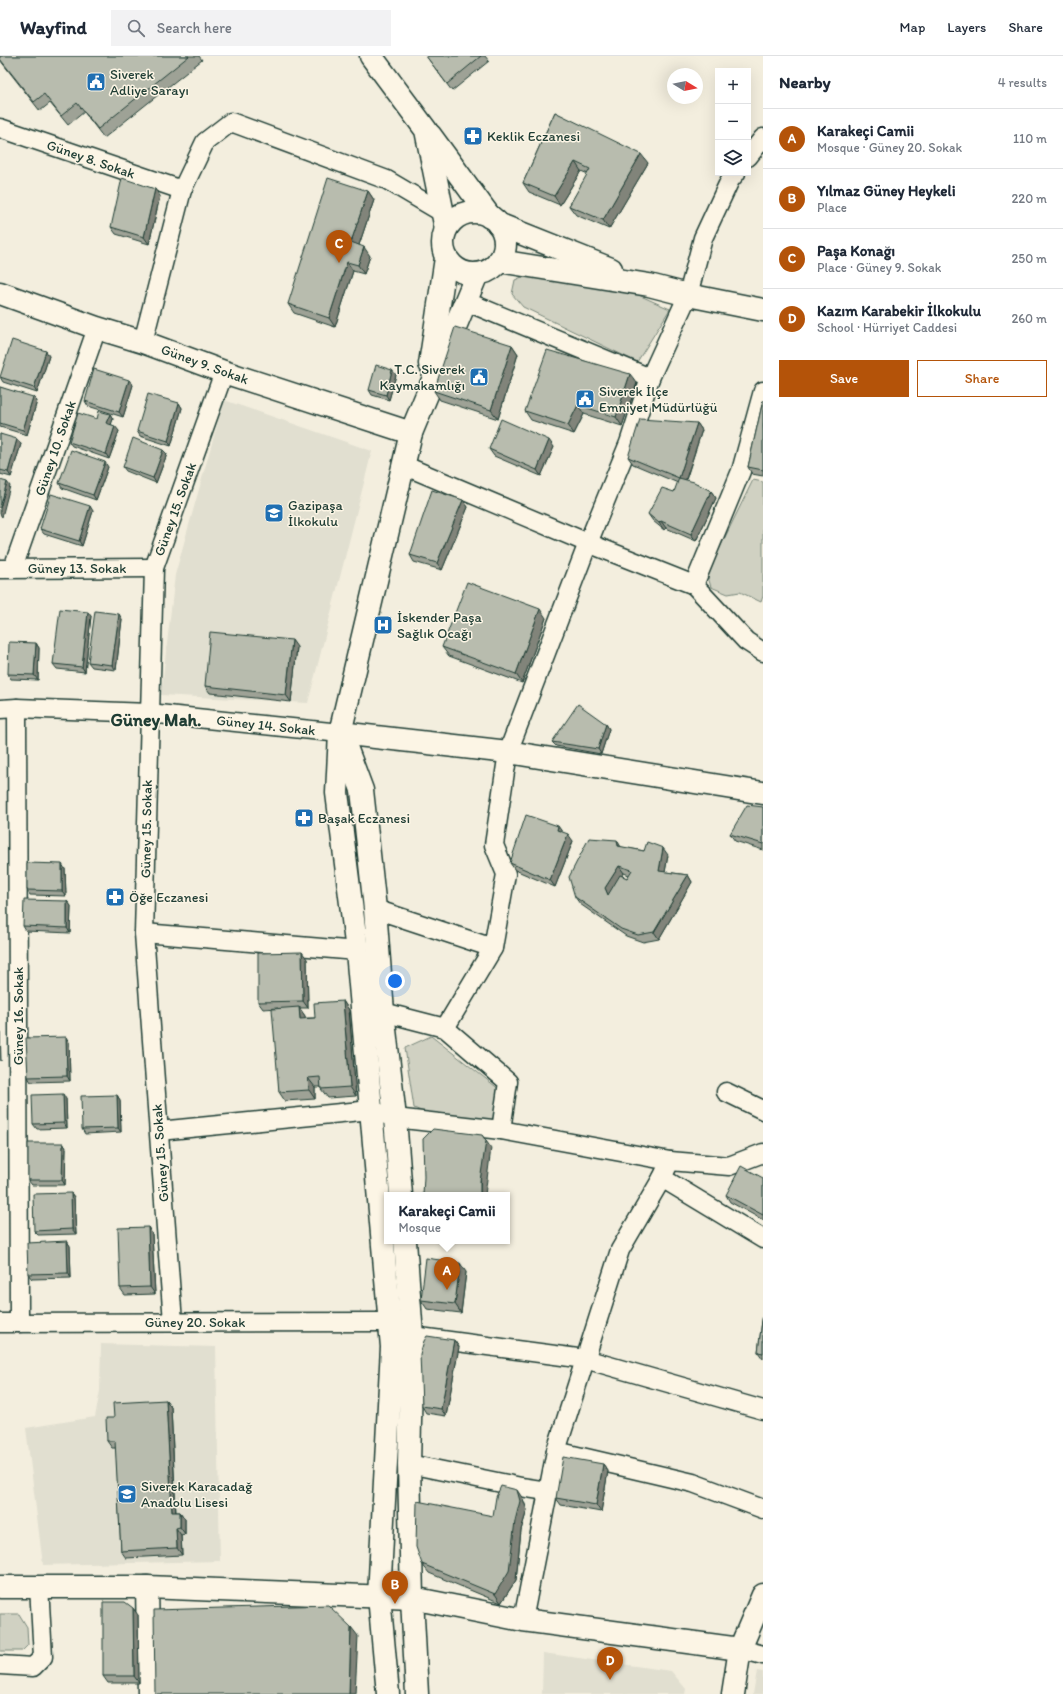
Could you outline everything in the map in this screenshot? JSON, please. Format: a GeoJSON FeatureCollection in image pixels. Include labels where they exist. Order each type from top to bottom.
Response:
{"type":"FeatureCollection","features":[{"type":"Feature","properties":{"kind":"main road"},"geometry":{"type":"LineString","coordinates":[[371,56],[503,233],[503,252],[493,267],[476,274],[468,273],[459,270],[446,258]]}},
{"type":"Feature","properties":{"kind":"main road"},"geometry":{"type":"LineString","coordinates":[[425,401],[446,258],[443,244],[445,221],[426,130]]}},
{"type":"Feature","properties":{"kind":"main road"},"geometry":{"type":"LineString","coordinates":[[445,221],[452,221],[461,215],[471,212],[481,213],[494,221],[649,285]]}},
{"type":"Feature","properties":{"kind":"main road"},"geometry":{"type":"LineString","coordinates":[[499,260],[649,285],[688,295],[763,310]]}},
{"type":"Feature","properties":{"kind":"main road"},"geometry":{"type":"LineString","coordinates":[[388,1694],[379,1596],[392,1347],[391,1322],[357,951],[337,793],[340,733],[410,433],[425,401],[476,274]]}},
{"type":"Feature","properties":{"kind":"main road","name":"Güney 9. Sokak"},"geometry":{"type":"LineString","coordinates":[[0,293],[97,328],[143,342],[224,372],[410,433]]}},
{"type":"Feature","properties":{"kind":"main road"},"geometry":{"type":"LineString","coordinates":[[340,733],[508,752],[763,793]]}},
{"type":"Feature","properties":{"kind":"main road"},"geometry":{"type":"LineString","coordinates":[[340,733],[362,790],[375,909],[383,1012],[396,1118],[401,1192]]}},
{"type":"Feature","properties":{"kind":"main road"},"geometry":{"type":"LineString","coordinates":[[405,1244],[412,1336],[410,1464],[412,1598],[417,1694]]}},
{"type":"Feature","properties":{"kind":"main road"},"geometry":{"type":"LineString","coordinates":[[0,1587],[147,1587],[412,1598],[523,1620],[740,1649]]}},
{"type":"Feature","properties":{"kind":"main road"},"geometry":{"type":"LineString","coordinates":[[147,1587],[149,1694]]}},
{"type":"Feature","properties":{"kind":"main road"},"geometry":{"type":"LineString","coordinates":[[733,1694],[740,1649],[763,1595]]}},
{"type":"Feature","properties":{"kind":"street"},"geometry":{"type":"LineString","coordinates":[[143,342],[182,190],[205,142],[231,122],[387,180],[445,221]]}},
{"type":"Feature","properties":{"kind":"street","name":"Güney 8. Sokak"},"geometry":{"type":"LineString","coordinates":[[0,128],[182,190]]}},
{"type":"Feature","properties":{"kind":"street"},"geometry":{"type":"LineString","coordinates":[[751,153],[763,138]]}},
{"type":"Feature","properties":{"kind":"street"},"geometry":{"type":"LineString","coordinates":[[445,1028],[493,948],[506,874],[494,845],[508,752],[588,543],[629,444],[650,378],[688,295],[703,238],[730,180],[733,176]]}},
{"type":"Feature","properties":{"kind":"street"},"geometry":{"type":"LineString","coordinates":[[465,301],[650,378]]}},
{"type":"Feature","properties":{"kind":"street","name":"Güney 10. Sokak"},"geometry":{"type":"LineString","coordinates":[[7,569],[97,328]]}},
{"type":"Feature","properties":{"kind":"street","name":"Güney 15. Sokak"},"geometry":{"type":"LineString","coordinates":[[173,1322],[144,933],[154,568],[224,372]]}},
{"type":"Feature","properties":{"kind":"street"},"geometry":{"type":"LineString","coordinates":[[694,585],[741,471],[763,391]]}},
{"type":"Feature","properties":{"kind":"street"},"geometry":{"type":"LineString","coordinates":[[403,465],[588,543],[694,585],[746,641],[763,652]]}},
{"type":"Feature","properties":{"kind":"street","name":"Güney 13. Sokak"},"geometry":{"type":"LineString","coordinates":[[7,569],[154,568]]}},
{"type":"Feature","properties":{"kind":"street","name":"Güney 14. Sokak"},"geometry":{"type":"LineString","coordinates":[[9,709],[149,713],[340,733]]}},
{"type":"Feature","properties":{"kind":"street","name":"Güney 16. Sokak"},"geometry":{"type":"LineString","coordinates":[[9,709],[19,1323]]}},
{"type":"Feature","properties":{"kind":"street"},"geometry":{"type":"LineString","coordinates":[[375,909],[493,948]]}},
{"type":"Feature","properties":{"kind":"street"},"geometry":{"type":"LineString","coordinates":[[144,933],[357,951]]}},
{"type":"Feature","properties":{"kind":"street"},"geometry":{"type":"LineString","coordinates":[[383,1012],[445,1028],[508,1082],[501,1130]]}},
{"type":"Feature","properties":{"kind":"street"},"geometry":{"type":"LineString","coordinates":[[726,1092],[763,1110]]}},
{"type":"Feature","properties":{"kind":"street"},"geometry":{"type":"LineString","coordinates":[[159,1131],[371,1110],[396,1118],[501,1130],[670,1161],[729,1166],[763,1153]]}},
{"type":"Feature","properties":{"kind":"street"},"geometry":{"type":"LineString","coordinates":[[523,1620],[556,1451],[585,1359],[620,1250],[662,1178],[670,1161]]}},
{"type":"Feature","properties":{"kind":"street"},"geometry":{"type":"LineString","coordinates":[[662,1178],[763,1240]]}},
{"type":"Feature","properties":{"kind":"street","name":"Güney 20. Sokak"},"geometry":{"type":"LineString","coordinates":[[0,1323],[391,1322]]}},
{"type":"Feature","properties":{"kind":"street"},"geometry":{"type":"LineString","coordinates":[[412,1336],[585,1359],[763,1410]]}},
{"type":"Feature","properties":{"kind":"street"},"geometry":{"type":"LineString","coordinates":[[556,1451],[693,1483],[763,1509]]}},
{"type":"Feature","properties":{"kind":"street"},"geometry":{"type":"LineString","coordinates":[[410,1464],[547,1491]]}},
{"type":"Feature","properties":{"kind":"street"},"geometry":{"type":"LineString","coordinates":[[0,1666],[33,1666],[43,1656],[39,1586]]}},
{"type":"Feature","properties":{"kind":"street"},"geometry":{"type":"LineString","coordinates":[[740,1649],[763,1655]]}},
{"type":"Feature","properties":{"kind":"shaded area"},"geometry":{"type":"Polygon","coordinates":[[[531,273],[634,293],[670,309],[637,362],[523,307],[512,294],[515,280],[531,273]]]}},
{"type":"Feature","properties":{"kind":"shaded area","name":"Gazipaşa İlkokulu"},"geometry":{"type":"Polygon","coordinates":[[[224,400],[372,451],[308,703],[161,695],[175,575],[224,400]]]}},
{"type":"Feature","properties":{"kind":"shaded area"},"geometry":{"type":"Polygon","coordinates":[[[753,480],[763,482],[763,596],[761,602],[740,592],[728,594],[711,587],[707,574],[753,480]]]}},
{"type":"Feature","properties":{"kind":"shaded area"},"geometry":{"type":"Polygon","coordinates":[[[431,1036],[504,1093],[492,1120],[426,1113],[414,1108],[405,1048],[431,1036]]]}},
{"type":"Feature","properties":{"kind":"shaded area","name":"Siverek Karacadağ Anadolu Lisesi"},"geometry":{"type":"Polygon","coordinates":[[[101,1344],[216,1347],[220,1561],[43,1565],[26,1428],[95,1417],[100,1391],[101,1344]]]}},
{"type":"Feature","properties":{"kind":"shaded area"},"geometry":{"type":"Polygon","coordinates":[[[0,1614],[19,1614],[27,1627],[28,1645],[22,1651],[0,1651],[0,1614]]]}},
{"type":"Feature","properties":{"kind":"shaded area"},"geometry":{"type":"Polygon","coordinates":[[[543,1653],[671,1671],[686,1689],[685,1694],[542,1694],[543,1653]]]}},
{"type":"Feature","properties":{"kind":"shaded area"},"geometry":{"type":"Polygon","coordinates":[[[757,1671],[763,1672],[763,1694],[753,1694],[757,1671]]]}},
{"type":"Feature","properties":{"kind":"building","name":"Siverek Adliye Sarayı"},"geometry":{"type":"Polygon","coordinates":[[[0,56],[189,56],[98,129],[77,103],[61,116],[44,94],[34,102],[0,59],[0,56]]]}},
{"type":"Feature","properties":{"kind":"building"},"geometry":{"type":"Polygon","coordinates":[[[426,56],[481,56],[447,84],[426,56]]]}},
{"type":"Feature","properties":{"kind":"building"},"geometry":{"type":"Polygon","coordinates":[[[555,112],[641,154],[603,220],[569,206],[590,169],[575,162],[554,196],[523,183],[555,112]]]}},
{"type":"Feature","properties":{"kind":"building"},"geometry":{"type":"Polygon","coordinates":[[[122,178],[155,189],[144,237],[111,227],[122,178]]]}},
{"type":"Feature","properties":{"kind":"building"},"geometry":{"type":"Polygon","coordinates":[[[328,178],[368,191],[351,242],[364,247],[358,265],[347,262],[329,318],[288,304],[328,178]]]}},
{"type":"Feature","properties":{"kind":"building","name":"T.C. Siverek Kaymakamlığı"},"geometry":{"type":"Polygon","coordinates":[[[455,327],[512,345],[491,410],[434,391],[455,327]]]}},
{"type":"Feature","properties":{"kind":"building"},"geometry":{"type":"Polygon","coordinates":[[[12,340],[46,351],[34,388],[0,377],[12,340]]]}},
{"type":"Feature","properties":{"kind":"building","name":"Siverek İlçe Emniyet Müdürlüğü"},"geometry":{"type":"Polygon","coordinates":[[[547,350],[630,374],[616,417],[578,405],[568,425],[525,411],[547,350]]]}},
{"type":"Feature","properties":{"kind":"building"},"geometry":{"type":"Polygon","coordinates":[[[376,365],[392,370],[386,395],[369,390],[376,365]]]}},
{"type":"Feature","properties":{"kind":"building"},"geometry":{"type":"Polygon","coordinates":[[[94,369],[129,380],[119,412],[85,401],[94,369]]]}},
{"type":"Feature","properties":{"kind":"building"},"geometry":{"type":"Polygon","coordinates":[[[0,387],[33,397],[23,430],[0,423],[0,387]]]}},
{"type":"Feature","properties":{"kind":"building"},"geometry":{"type":"Polygon","coordinates":[[[148,394],[179,403],[168,441],[137,431],[148,394]]]}},
{"type":"Feature","properties":{"kind":"building"},"geometry":{"type":"Polygon","coordinates":[[[763,400],[763,470],[748,467],[763,400]]]}},
{"type":"Feature","properties":{"kind":"building"},"geometry":{"type":"Polygon","coordinates":[[[99,411],[110,414],[106,423],[115,426],[106,454],[69,442],[78,413],[97,419],[99,411]]]}},
{"type":"Feature","properties":{"kind":"building"},"geometry":{"type":"Polygon","coordinates":[[[501,419],[549,440],[537,470],[489,449],[501,419]]]}},
{"type":"Feature","properties":{"kind":"building"},"geometry":{"type":"Polygon","coordinates":[[[640,419],[697,423],[679,478],[628,457],[640,419]]]}},
{"type":"Feature","properties":{"kind":"building"},"geometry":{"type":"Polygon","coordinates":[[[0,434],[17,439],[8,472],[0,470],[0,434]]]}},
{"type":"Feature","properties":{"kind":"building"},"geometry":{"type":"Polygon","coordinates":[[[133,438],[163,450],[153,478],[123,467],[133,438]]]}},
{"type":"Feature","properties":{"kind":"building"},"geometry":{"type":"Polygon","coordinates":[[[71,450],[105,462],[93,495],[59,483],[71,450]]]}},
{"type":"Feature","properties":{"kind":"building"},"geometry":{"type":"Polygon","coordinates":[[[679,478],[694,482],[711,491],[691,534],[661,521],[659,523],[648,514],[662,488],[674,492],[679,478]]]}},
{"type":"Feature","properties":{"kind":"building"},"geometry":{"type":"Polygon","coordinates":[[[0,480],[7,482],[0,508],[0,480]]]}},
{"type":"Feature","properties":{"kind":"building"},"geometry":{"type":"Polygon","coordinates":[[[432,490],[463,500],[437,563],[410,555],[432,490]]]}},
{"type":"Feature","properties":{"kind":"building"},"geometry":{"type":"Polygon","coordinates":[[[51,494],[90,506],[79,541],[40,529],[51,494]]]}},
{"type":"Feature","properties":{"kind":"building"},"geometry":{"type":"Polygon","coordinates":[[[467,582],[540,609],[516,674],[442,647],[467,582]]]}},
{"type":"Feature","properties":{"kind":"building"},"geometry":{"type":"Polygon","coordinates":[[[60,609],[88,612],[82,667],[53,664],[60,609]]]}},
{"type":"Feature","properties":{"kind":"building"},"geometry":{"type":"Polygon","coordinates":[[[95,611],[119,614],[112,665],[88,662],[95,611]]]}},
{"type":"Feature","properties":{"kind":"building"},"geometry":{"type":"Polygon","coordinates":[[[210,632],[292,640],[286,695],[205,686],[210,632]]]}},
{"type":"Feature","properties":{"kind":"building"},"geometry":{"type":"Polygon","coordinates":[[[9,642],[36,643],[34,675],[8,674],[9,642]]]}},
{"type":"Feature","properties":{"kind":"building"},"geometry":{"type":"Polygon","coordinates":[[[578,704],[606,724],[598,749],[552,742],[578,704]]]}},
{"type":"Feature","properties":{"kind":"building"},"geometry":{"type":"Polygon","coordinates":[[[747,805],[763,807],[763,844],[730,834],[747,805]]]}},
{"type":"Feature","properties":{"kind":"building"},"geometry":{"type":"Polygon","coordinates":[[[526,815],[558,826],[557,830],[568,834],[550,880],[510,863],[526,815]]]}},
{"type":"Feature","properties":{"kind":"building"},"geometry":{"type":"Polygon","coordinates":[[[589,838],[617,840],[618,846],[644,851],[647,842],[663,848],[659,871],[688,875],[654,932],[638,935],[621,929],[575,897],[569,877],[589,838]],[[619,866],[605,888],[608,895],[620,875],[627,878],[632,870],[619,866]]]}},
{"type":"Feature","properties":{"kind":"building"},"geometry":{"type":"Polygon","coordinates":[[[27,863],[62,864],[62,891],[27,890],[27,863]]]}},
{"type":"Feature","properties":{"kind":"building"},"geometry":{"type":"Polygon","coordinates":[[[24,900],[67,901],[67,928],[23,926],[24,900]]]}},
{"type":"Feature","properties":{"kind":"building"},"geometry":{"type":"Polygon","coordinates":[[[302,952],[303,1001],[258,1002],[258,953],[302,952]]]}},
{"type":"Feature","properties":{"kind":"building"},"geometry":{"type":"Polygon","coordinates":[[[343,1001],[350,1087],[321,1089],[320,1077],[308,1078],[309,1090],[279,1092],[272,1009],[299,1007],[300,1019],[315,1018],[314,1003],[343,1001]]]}},
{"type":"Feature","properties":{"kind":"building"},"geometry":{"type":"Polygon","coordinates":[[[66,1037],[67,1076],[28,1077],[26,1038],[66,1037]]]}},
{"type":"Feature","properties":{"kind":"building"},"geometry":{"type":"Polygon","coordinates":[[[63,1094],[64,1123],[33,1124],[32,1095],[63,1094]]]}},
{"type":"Feature","properties":{"kind":"building"},"geometry":{"type":"Polygon","coordinates":[[[117,1095],[118,1128],[82,1129],[81,1096],[117,1095]]]}},
{"type":"Feature","properties":{"kind":"building"},"geometry":{"type":"Polygon","coordinates":[[[433,1129],[482,1135],[486,1141],[480,1181],[480,1192],[423,1192],[423,1139],[433,1129]]]}},
{"type":"Feature","properties":{"kind":"building"},"geometry":{"type":"Polygon","coordinates":[[[28,1143],[63,1143],[62,1180],[28,1180],[28,1143]]]}},
{"type":"Feature","properties":{"kind":"building"},"geometry":{"type":"Polygon","coordinates":[[[741,1166],[763,1178],[763,1215],[726,1195],[741,1166]]]}},
{"type":"Feature","properties":{"kind":"building"},"geometry":{"type":"Polygon","coordinates":[[[71,1193],[72,1229],[34,1231],[33,1194],[71,1193]]]}},
{"type":"Feature","properties":{"kind":"building"},"geometry":{"type":"Polygon","coordinates":[[[148,1227],[150,1287],[120,1288],[118,1228],[148,1227]]]}},
{"type":"Feature","properties":{"kind":"building"},"geometry":{"type":"Polygon","coordinates":[[[67,1241],[68,1273],[28,1274],[27,1243],[67,1241]]]}},
{"type":"Feature","properties":{"kind":"building"},"geometry":{"type":"Polygon","coordinates":[[[426,1258],[460,1263],[455,1304],[421,1300],[426,1258]]]}},
{"type":"Feature","properties":{"kind":"building"},"geometry":{"type":"Polygon","coordinates":[[[763,1313],[763,1353],[758,1352],[763,1313]]]}},
{"type":"Feature","properties":{"kind":"building"},"geometry":{"type":"Polygon","coordinates":[[[427,1336],[454,1340],[441,1409],[422,1406],[420,1354],[427,1336]]]}},
{"type":"Feature","properties":{"kind":"building"},"geometry":{"type":"Polygon","coordinates":[[[166,1400],[172,1512],[180,1512],[180,1527],[176,1528],[177,1548],[121,1551],[115,1441],[107,1441],[106,1418],[114,1418],[113,1403],[166,1400]]]}},
{"type":"Feature","properties":{"kind":"building"},"geometry":{"type":"Polygon","coordinates":[[[563,1457],[603,1464],[596,1505],[556,1498],[563,1457]]]}},
{"type":"Feature","properties":{"kind":"building"},"geometry":{"type":"Polygon","coordinates":[[[501,1486],[517,1490],[520,1501],[515,1521],[509,1571],[495,1594],[422,1564],[416,1547],[417,1501],[493,1516],[496,1497],[501,1486]]]}},
{"type":"Feature","properties":{"kind":"building"},"geometry":{"type":"Polygon","coordinates":[[[103,1602],[125,1602],[133,1608],[134,1676],[103,1676],[103,1602]]]}},
{"type":"Feature","properties":{"kind":"building"},"geometry":{"type":"Polygon","coordinates":[[[328,1605],[351,1627],[349,1694],[155,1694],[154,1610],[328,1605]]]}},
{"type":"Feature","properties":{"kind":"place","name":"Siverek Adliye Sarayı"},"geometry":{"type":"Point","coordinates":[96,82]}},
{"type":"Feature","properties":{"kind":"place","name":"Keklik Eczanesi"},"geometry":{"type":"Point","coordinates":[473,136]}},
{"type":"Feature","properties":{"kind":"place","name":"Paşa Konağı"},"geometry":{"type":"Point","coordinates":[339,263]}},
{"type":"Feature","properties":{"kind":"place","name":"T.C. Siverek Kaymakamlığı"},"geometry":{"type":"Point","coordinates":[479,377]}},
{"type":"Feature","properties":{"kind":"place","name":"Siverek İlçe Emniyet Müdürlüğü"},"geometry":{"type":"Point","coordinates":[585,399]}},
{"type":"Feature","properties":{"kind":"place","name":"Gazipaşa İlkokulu"},"geometry":{"type":"Point","coordinates":[274,513]}},
{"type":"Feature","properties":{"kind":"place","name":"İskender Paşa Sağlık Ocağı"},"geometry":{"type":"Point","coordinates":[383,625]}},
{"type":"Feature","properties":{"kind":"place","name":"Başak Eczanesi"},"geometry":{"type":"Point","coordinates":[304,818]}},
{"type":"Feature","properties":{"kind":"place","name":"Öğe Eczanesi"},"geometry":{"type":"Point","coordinates":[115,897]}},
{"type":"Feature","properties":{"kind":"place","name":"Karakeçi Camii"},"geometry":{"type":"Point","coordinates":[447,1290]}},
{"type":"Feature","properties":{"kind":"place","name":"Siverek Karacadağ Anadolu Lisesi"},"geometry":{"type":"Point","coordinates":[127,1494]}},
{"type":"Feature","properties":{"kind":"place","name":"Yılmaz Güney Heykeli"},"geometry":{"type":"Point","coordinates":[395,1604]}},
{"type":"Feature","properties":{"kind":"place","name":"Kazım Karabekir İlkokulu"},"geometry":{"type":"Point","coordinates":[610,1680]}},
{"type":"Feature","properties":{"kind":"district","name":"Güney Mah."},"geometry":{"type":"Point","coordinates":[156,720]}}]}
